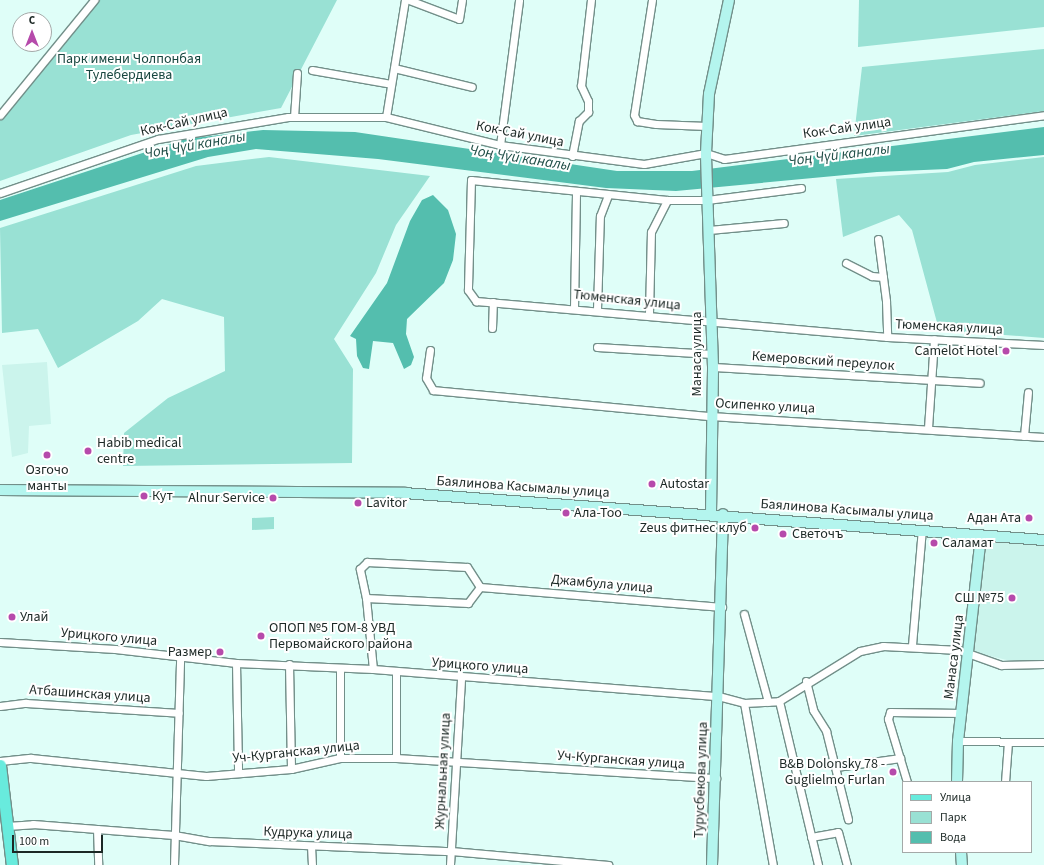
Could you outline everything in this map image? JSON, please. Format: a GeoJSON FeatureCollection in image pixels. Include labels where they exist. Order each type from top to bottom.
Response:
{"type":"FeatureCollection","features":[{"type":"Feature","properties":{"kind":"main road"},"geometry":{"type":"LineString","coordinates":[[0,764],[12,865]]}},
{"type":"Feature","properties":{"kind":"street"},"geometry":{"type":"LineString","coordinates":[[0,115],[94,0]]}},
{"type":"Feature","properties":{"kind":"street"},"geometry":{"type":"LineString","coordinates":[[386,117],[405,0]]}},
{"type":"Feature","properties":{"kind":"street"},"geometry":{"type":"LineString","coordinates":[[409,0],[459,19],[462,0]]}},
{"type":"Feature","properties":{"kind":"street"},"geometry":{"type":"LineString","coordinates":[[500,145],[519,0]]}},
{"type":"Feature","properties":{"kind":"street"},"geometry":{"type":"LineString","coordinates":[[572,156],[579,121],[588,112],[588,101],[581,86],[590,0]]}},
{"type":"Feature","properties":{"kind":"street"},"geometry":{"type":"LineString","coordinates":[[652,0],[634,115],[637,120],[656,124],[707,126]]}},
{"type":"Feature","properties":{"kind":"street"},"geometry":{"type":"LineString","coordinates":[[706,158],[709,94],[729,0]]}},
{"type":"Feature","properties":{"kind":"street"},"geometry":{"type":"LineString","coordinates":[[394,68],[472,87]]}},
{"type":"Feature","properties":{"kind":"street"},"geometry":{"type":"LineString","coordinates":[[312,70],[391,84]]}},
{"type":"Feature","properties":{"kind":"street"},"geometry":{"type":"LineString","coordinates":[[294,116],[297,73]]}},
{"type":"Feature","properties":{"kind":"street","name":"Кок-Сай улица"},"geometry":{"type":"LineString","coordinates":[[0,193],[158,139],[225,125],[294,116],[386,117],[500,145],[572,156],[644,164],[706,158],[724,159],[1044,115]]}},
{"type":"Feature","properties":{"kind":"street","name":"Манаса улица"},"geometry":{"type":"LineString","coordinates":[[706,158],[713,367],[710,416],[711,513]]}},
{"type":"Feature","properties":{"kind":"street","name":"Тюменская улица"},"geometry":{"type":"LineString","coordinates":[[576,191],[470,180],[468,290],[476,301],[649,313],[712,323],[887,337],[1044,345]]}},
{"type":"Feature","properties":{"kind":"street"},"geometry":{"type":"LineString","coordinates":[[574,308],[576,191],[667,200],[801,188]]}},
{"type":"Feature","properties":{"kind":"street"},"geometry":{"type":"LineString","coordinates":[[597,309],[600,216],[608,195]]}},
{"type":"Feature","properties":{"kind":"street"},"geometry":{"type":"LineString","coordinates":[[649,313],[651,232],[667,200]]}},
{"type":"Feature","properties":{"kind":"street"},"geometry":{"type":"LineString","coordinates":[[709,230],[784,223]]}},
{"type":"Feature","properties":{"kind":"street"},"geometry":{"type":"LineString","coordinates":[[878,239],[883,277],[887,337]]}},
{"type":"Feature","properties":{"kind":"street"},"geometry":{"type":"LineString","coordinates":[[846,263],[872,276],[883,277]]}},
{"type":"Feature","properties":{"kind":"street"},"geometry":{"type":"LineString","coordinates":[[492,328],[493,302]]}},
{"type":"Feature","properties":{"kind":"street"},"geometry":{"type":"LineString","coordinates":[[928,428],[930,380],[934,339]]}},
{"type":"Feature","properties":{"kind":"street"},"geometry":{"type":"LineString","coordinates":[[597,347],[712,354]]}},
{"type":"Feature","properties":{"kind":"street","name":"Осипенко улица"},"geometry":{"type":"LineString","coordinates":[[430,350],[426,378],[433,390],[710,416],[928,428],[1044,437]]}},
{"type":"Feature","properties":{"kind":"street","name":"Кемеровский переулок"},"geometry":{"type":"LineString","coordinates":[[713,367],[980,383]]}},
{"type":"Feature","properties":{"kind":"street"},"geometry":{"type":"LineString","coordinates":[[1024,436],[1028,392]]}},
{"type":"Feature","properties":{"kind":"street","name":"Баялинова Касымалы улица"},"geometry":{"type":"LineString","coordinates":[[0,490],[404,493],[711,513],[1044,540]]}},
{"type":"Feature","properties":{"kind":"street"},"geometry":{"type":"LineString","coordinates":[[723,514],[722,607],[718,696],[744,703],[779,701],[806,681],[860,651],[883,646],[912,645],[959,650],[970,656],[1001,665],[1044,664]]}},
{"type":"Feature","properties":{"kind":"street"},"geometry":{"type":"LineString","coordinates":[[912,645],[922,529]]}},
{"type":"Feature","properties":{"kind":"street","name":"Манаса улица"},"geometry":{"type":"LineString","coordinates":[[957,781],[958,741],[970,656],[981,535]]}},
{"type":"Feature","properties":{"kind":"street"},"geometry":{"type":"LineString","coordinates":[[366,598],[468,603],[480,587],[467,566],[367,562],[360,568],[366,598],[373,669]]}},
{"type":"Feature","properties":{"kind":"street","name":"Джамбула улица"},"geometry":{"type":"LineString","coordinates":[[480,587],[722,607]]}},
{"type":"Feature","properties":{"kind":"street"},"geometry":{"type":"LineString","coordinates":[[744,614],[768,702]]}},
{"type":"Feature","properties":{"kind":"street","name":"Урицкого улица"},"geometry":{"type":"LineString","coordinates":[[0,642],[236,663],[289,664],[373,669],[462,678],[718,696]]}},
{"type":"Feature","properties":{"kind":"street"},"geometry":{"type":"LineString","coordinates":[[174,865],[174,835],[178,772],[180,658]]}},
{"type":"Feature","properties":{"kind":"street"},"geometry":{"type":"LineString","coordinates":[[236,663],[238,771]]}},
{"type":"Feature","properties":{"kind":"street"},"geometry":{"type":"LineString","coordinates":[[289,664],[291,768]]}},
{"type":"Feature","properties":{"kind":"street"},"geometry":{"type":"LineString","coordinates":[[340,668],[340,758]]}},
{"type":"Feature","properties":{"kind":"street"},"geometry":{"type":"LineString","coordinates":[[396,672],[396,758]]}},
{"type":"Feature","properties":{"kind":"street","name":"Журнальная улица"},"geometry":{"type":"LineString","coordinates":[[450,865],[462,678]]}},
{"type":"Feature","properties":{"kind":"street"},"geometry":{"type":"LineString","coordinates":[[806,681],[813,710],[826,731],[848,819]]}},
{"type":"Feature","properties":{"kind":"street","name":"Турусбекова улица"},"geometry":{"type":"LineString","coordinates":[[712,865],[718,696]]}},
{"type":"Feature","properties":{"kind":"street"},"geometry":{"type":"LineString","coordinates":[[779,701],[818,865]]}},
{"type":"Feature","properties":{"kind":"street","name":"Атбашинская улица"},"geometry":{"type":"LineString","coordinates":[[0,706],[26,702],[179,713]]}},
{"type":"Feature","properties":{"kind":"street"},"geometry":{"type":"LineString","coordinates":[[744,703],[773,865]]}},
{"type":"Feature","properties":{"kind":"street"},"geometry":{"type":"LineString","coordinates":[[907,781],[888,719],[890,712],[962,713]]}},
{"type":"Feature","properties":{"kind":"street"},"geometry":{"type":"LineString","coordinates":[[958,741],[1044,742]]}},
{"type":"Feature","properties":{"kind":"street"},"geometry":{"type":"LineString","coordinates":[[1005,781],[1008,742]]}},
{"type":"Feature","properties":{"kind":"street","name":"Уч-Курганская улица"},"geometry":{"type":"LineString","coordinates":[[0,761],[31,758],[206,776],[238,771],[291,768],[340,758],[396,758],[716,778]]}},
{"type":"Feature","properties":{"kind":"street"},"geometry":{"type":"LineString","coordinates":[[836,767],[900,758]]}},
{"type":"Feature","properties":{"kind":"street","name":"Кудрука улица"},"geometry":{"type":"LineString","coordinates":[[7,826],[33,824],[174,835],[209,841],[451,851],[608,865]]}},
{"type":"Feature","properties":{"kind":"street"},"geometry":{"type":"LineString","coordinates":[[97,829],[98,865]]}},
{"type":"Feature","properties":{"kind":"street"},"geometry":{"type":"LineString","coordinates":[[811,837],[838,832],[846,865]]}},
{"type":"Feature","properties":{"kind":"street"},"geometry":{"type":"LineString","coordinates":[[311,846],[312,865]]}},
{"type":"Feature","properties":{"kind":"street"},"geometry":{"type":"LineString","coordinates":[[961,853],[962,865]]}},
{"type":"Feature","properties":{"kind":"shaded area"},"geometry":{"type":"Polygon","coordinates":[[[47,362],[51,424],[29,426],[28,453],[12,457],[2,365],[47,362]]]}},
{"type":"Feature","properties":{"kind":"shaded area","name":"СШ №75"},"geometry":{"type":"Polygon","coordinates":[[[986,538],[1044,544],[1044,661],[1019,663],[974,652],[986,538]]]}},
{"type":"Feature","properties":{"kind":"green space","name":"Парк имени Чолпонбая Тулебердиева"},"geometry":{"type":"Polygon","coordinates":[[[98,0],[337,0],[281,108],[131,135],[0,181],[0,119],[98,0]]]}},
{"type":"Feature","properties":{"kind":"green space"},"geometry":{"type":"Polygon","coordinates":[[[859,0],[1044,0],[1044,27],[858,47],[859,0]]]}},
{"type":"Feature","properties":{"kind":"green space"},"geometry":{"type":"Polygon","coordinates":[[[1044,49],[1044,111],[854,136],[862,67],[1044,49]]]}},
{"type":"Feature","properties":{"kind":"green space"},"geometry":{"type":"Polygon","coordinates":[[[269,157],[430,176],[396,225],[376,273],[334,339],[353,369],[352,463],[123,466],[124,433],[168,398],[225,371],[224,317],[162,299],[138,321],[58,368],[38,329],[2,333],[0,228],[196,166],[269,157]]]}},
{"type":"Feature","properties":{"kind":"green space"},"geometry":{"type":"Polygon","coordinates":[[[1044,157],[1044,338],[939,330],[912,230],[899,215],[843,237],[836,179],[948,172],[975,165],[1044,157]]]}},
{"type":"Feature","properties":{"kind":"green space"},"geometry":{"type":"Polygon","coordinates":[[[274,517],[274,529],[252,530],[252,518],[274,517]]]}},
{"type":"Feature","properties":{"kind":"water","name":"Чоң Чүй каналы"},"geometry":{"type":"Polygon","coordinates":[[[1044,127],[1044,155],[974,162],[947,169],[877,172],[676,191],[606,188],[378,159],[256,149],[208,157],[0,221],[0,200],[185,139],[263,130],[355,132],[617,171],[692,171],[1044,127]]]}},
{"type":"Feature","properties":{"kind":"water"},"geometry":{"type":"Polygon","coordinates":[[[433,195],[448,210],[456,234],[453,260],[444,283],[407,319],[406,334],[414,357],[411,365],[404,369],[393,343],[373,341],[369,369],[363,368],[357,356],[356,339],[350,336],[387,283],[410,221],[422,200],[433,195]]]}},
{"type":"Feature","properties":{"kind":"place","name":"Camelot Hotel"},"geometry":{"type":"Point","coordinates":[1006,351]}},
{"type":"Feature","properties":{"kind":"place","name":"Habib medical centre"},"geometry":{"type":"Point","coordinates":[88,451]}},
{"type":"Feature","properties":{"kind":"place","name":"Озгочо манты"},"geometry":{"type":"Point","coordinates":[47,455]}},
{"type":"Feature","properties":{"kind":"place","name":"Autostar"},"geometry":{"type":"Point","coordinates":[652,484]}},
{"type":"Feature","properties":{"kind":"place","name":"Кут"},"geometry":{"type":"Point","coordinates":[144,496]}},
{"type":"Feature","properties":{"kind":"place","name":"Alnur Service"},"geometry":{"type":"Point","coordinates":[273,498]}},
{"type":"Feature","properties":{"kind":"place","name":"Lavitor"},"geometry":{"type":"Point","coordinates":[358,503]}},
{"type":"Feature","properties":{"kind":"place","name":"Ала-Тоо"},"geometry":{"type":"Point","coordinates":[566,513]}},
{"type":"Feature","properties":{"kind":"place","name":"Адан Ата"},"geometry":{"type":"Point","coordinates":[1029,518]}},
{"type":"Feature","properties":{"kind":"place","name":"Zeus фитнес клуб"},"geometry":{"type":"Point","coordinates":[755,528]}},
{"type":"Feature","properties":{"kind":"place","name":"Светочъ"},"geometry":{"type":"Point","coordinates":[783,534]}},
{"type":"Feature","properties":{"kind":"place","name":"Саламат"},"geometry":{"type":"Point","coordinates":[934,543]}},
{"type":"Feature","properties":{"kind":"place","name":"СШ №75"},"geometry":{"type":"Point","coordinates":[1012,598]}},
{"type":"Feature","properties":{"kind":"place","name":"Улай"},"geometry":{"type":"Point","coordinates":[12,617]}},
{"type":"Feature","properties":{"kind":"place","name":"ОПОП №5 ГОМ-8 УВД Первомайского района"},"geometry":{"type":"Point","coordinates":[261,636]}},
{"type":"Feature","properties":{"kind":"place","name":"Размер"},"geometry":{"type":"Point","coordinates":[220,652]}},
{"type":"Feature","properties":{"kind":"place","name":"B&B Dolonsky 78 - Guglielmo Furlan"},"geometry":{"type":"Point","coordinates":[893,772]}}]}
